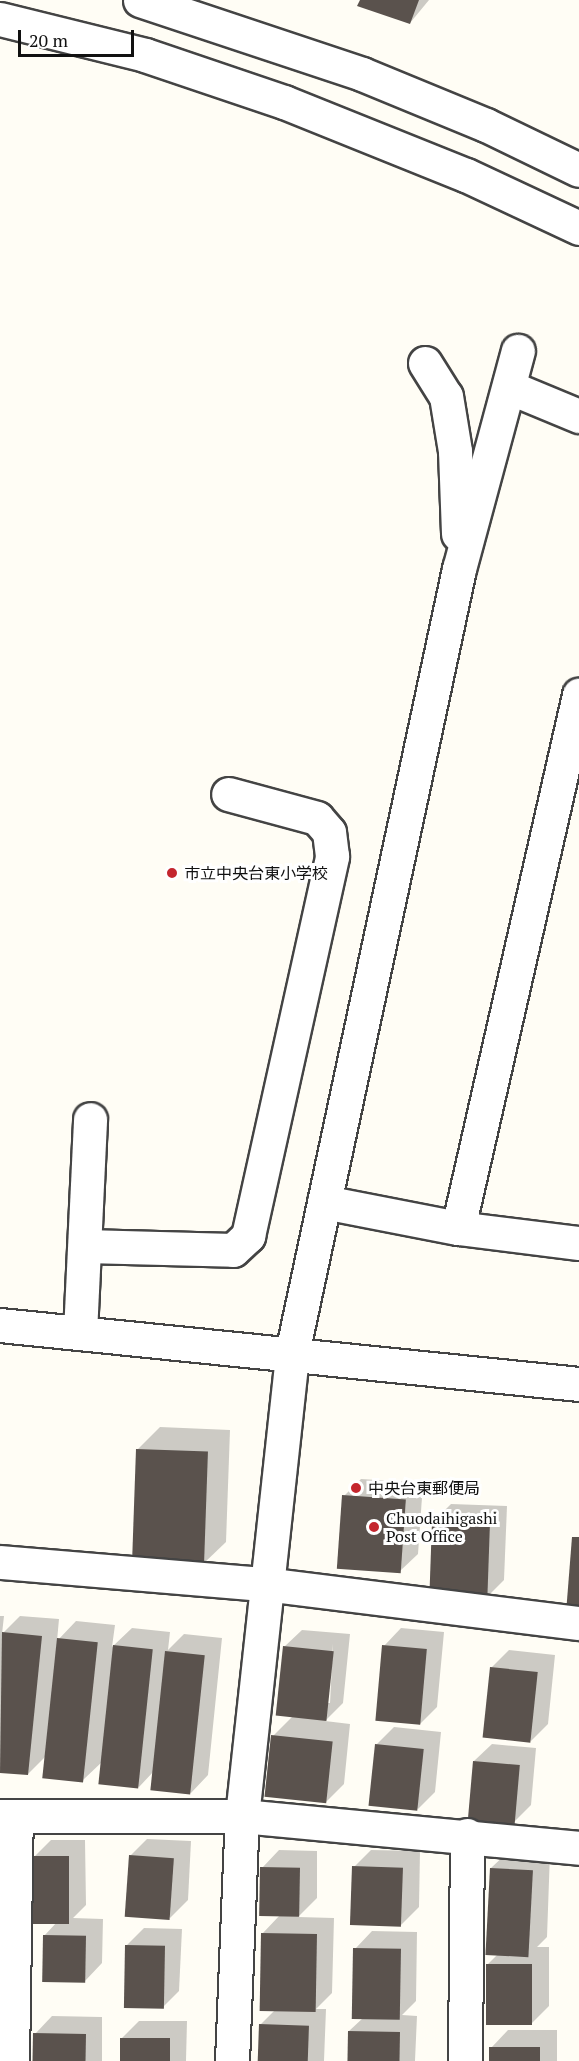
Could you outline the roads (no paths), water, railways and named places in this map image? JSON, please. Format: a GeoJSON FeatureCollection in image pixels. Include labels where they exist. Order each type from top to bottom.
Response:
{"type":"FeatureCollection","features":[{"type":"Feature","properties":{"kind":"street"},"geometry":{"type":"LineString","coordinates":[[140,0],[362,74],[486,125],[579,170]]}},
{"type":"Feature","properties":{"kind":"street"},"geometry":{"type":"LineString","coordinates":[[0,19],[145,55],[284,102],[466,175],[579,228]]}},
{"type":"Feature","properties":{"kind":"street"},"geometry":{"type":"LineString","coordinates":[[232,2061],[242,1815],[264,1584],[292,1353],[459,569],[518,351]]}},
{"type":"Feature","properties":{"kind":"street"},"geometry":{"type":"LineString","coordinates":[[425,363],[446,396],[455,451],[459,569]]}},
{"type":"Feature","properties":{"kind":"street"},"geometry":{"type":"LineString","coordinates":[[508,387],[579,416]]}},
{"type":"Feature","properties":{"kind":"street"},"geometry":{"type":"LineString","coordinates":[[458,1228],[579,695]]}},
{"type":"Feature","properties":{"kind":"street"},"geometry":{"type":"LineString","coordinates":[[85,1246],[233,1250],[248,1236],[332,856],[329,832],[317,818],[228,794]]}},
{"type":"Feature","properties":{"kind":"street"},"geometry":{"type":"LineString","coordinates":[[80,1333],[90,1119]]}},
{"type":"Feature","properties":{"kind":"street"},"geometry":{"type":"LineString","coordinates":[[324,1202],[458,1228],[579,1243]]}},
{"type":"Feature","properties":{"kind":"street"},"geometry":{"type":"LineString","coordinates":[[0,1325],[579,1384]]}},
{"type":"Feature","properties":{"kind":"street"},"geometry":{"type":"LineString","coordinates":[[0,1562],[264,1584],[579,1623]]}},
{"type":"Feature","properties":{"kind":"street"},"geometry":{"type":"LineString","coordinates":[[12,2061],[8,1817],[242,1815],[467,1835],[579,1848]]}},
{"type":"Feature","properties":{"kind":"street"},"geometry":{"type":"LineString","coordinates":[[465,2061],[467,1835]]}},
{"type":"Feature","properties":{"kind":"place","name":"市立中央台東小学校"},"geometry":{"type":"Point","coordinates":[172,873]}},
{"type":"Feature","properties":{"kind":"place","name":"中央台東郵便局"},"geometry":{"type":"Point","coordinates":[356,1488]}},
{"type":"Feature","properties":{"kind":"place","name":"Chuodaihigashi Post Office"},"geometry":{"type":"Point","coordinates":[374,1527]}}]}
